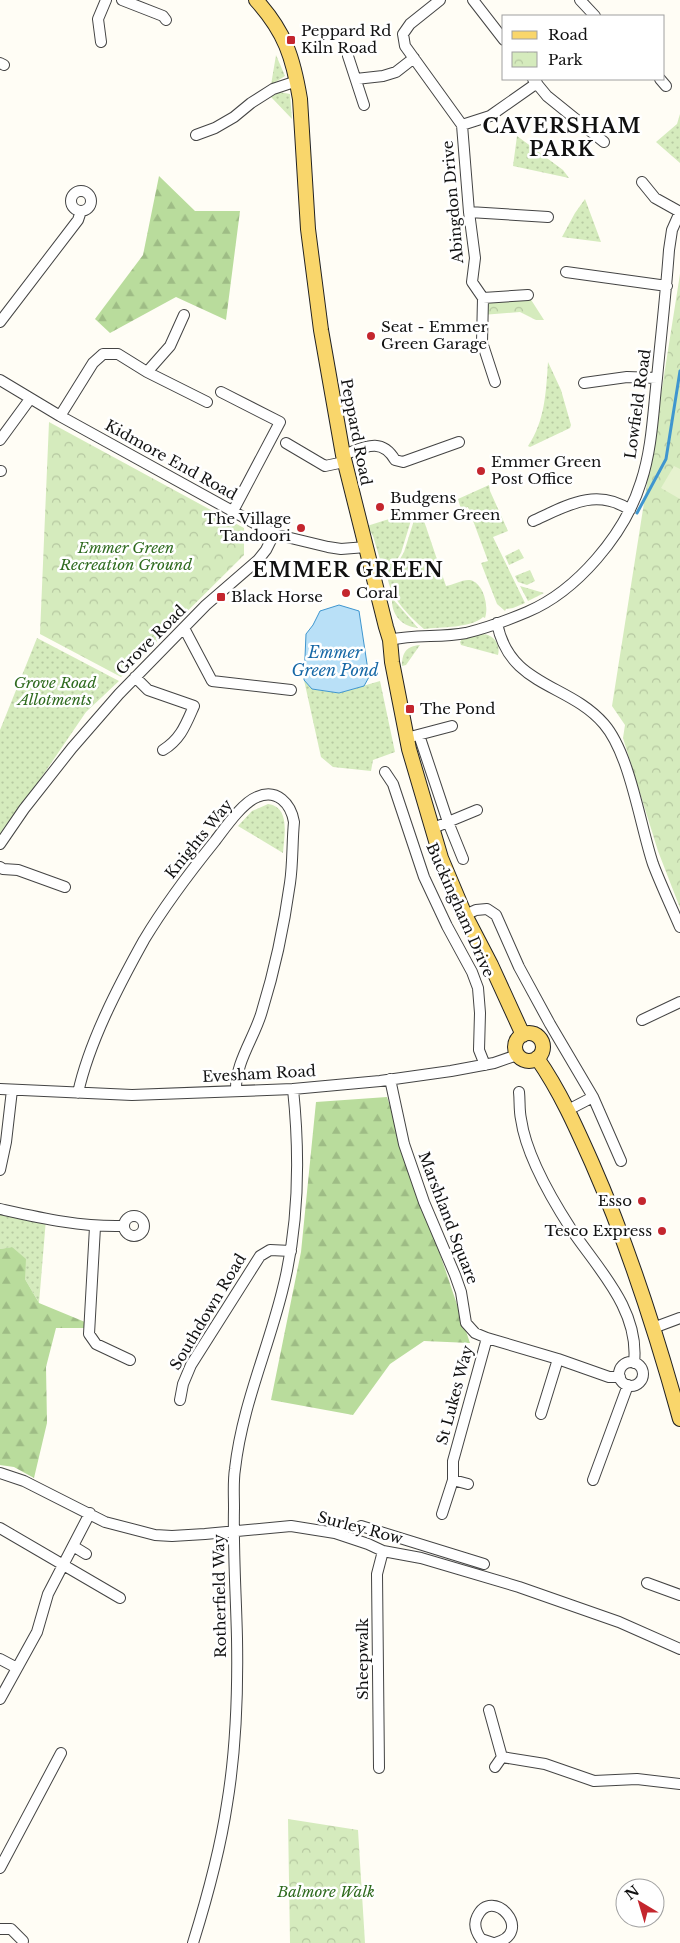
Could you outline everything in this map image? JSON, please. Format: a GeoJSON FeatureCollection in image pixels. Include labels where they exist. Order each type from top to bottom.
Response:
{"type":"FeatureCollection","features":[{"type":"Feature","properties":{"kind":"main road","name":"Peppard Road"},"geometry":{"type":"LineString","coordinates":[[256,0],[268,13],[282,36],[292,57],[297,80],[300,99],[308,229],[316,299],[344,459],[390,640]]}},
{"type":"Feature","properties":{"kind":"main road","name":"Buckingham Drive"},"geometry":{"type":"LineString","coordinates":[[390,640],[392,662],[412,736],[416,778],[431,829],[465,915],[524,1034]]}},
{"type":"Feature","properties":{"kind":"main road"},"geometry":{"type":"LineString","coordinates":[[524,1034],[533,1034],[540,1039],[543,1048],[538,1058],[527,1061],[517,1055],[515,1046],[524,1034]]}},
{"type":"Feature","properties":{"kind":"main road"},"geometry":{"type":"LineString","coordinates":[[538,1058],[568,1110],[605,1192],[653,1328],[680,1418]]}},
{"type":"Feature","properties":{"kind":"street"},"geometry":{"type":"LineString","coordinates":[[101,42],[98,19],[106,0]]}},
{"type":"Feature","properties":{"kind":"street"},"geometry":{"type":"LineString","coordinates":[[122,0],[163,16],[166,20]]}},
{"type":"Feature","properties":{"kind":"street","name":"Abingdon Drive"},"geometry":{"type":"LineString","coordinates":[[440,0],[410,24],[404,34],[405,46],[462,126],[475,258],[472,282],[483,298]]}},
{"type":"Feature","properties":{"kind":"street"},"geometry":{"type":"LineString","coordinates":[[473,0],[502,37]]}},
{"type":"Feature","properties":{"kind":"street"},"geometry":{"type":"LineString","coordinates":[[580,0],[594,15]]}},
{"type":"Feature","properties":{"kind":"street"},"geometry":{"type":"LineString","coordinates":[[348,56],[364,105]]}},
{"type":"Feature","properties":{"kind":"street"},"geometry":{"type":"LineString","coordinates":[[356,79],[383,76],[396,72],[414,58]]}},
{"type":"Feature","properties":{"kind":"street"},"geometry":{"type":"LineString","coordinates":[[196,135],[215,128],[234,117],[273,89],[297,80]]}},
{"type":"Feature","properties":{"kind":"street"},"geometry":{"type":"LineString","coordinates":[[462,126],[490,116],[535,81],[547,96],[604,142]]}},
{"type":"Feature","properties":{"kind":"street"},"geometry":{"type":"LineString","coordinates":[[642,182],[654,198],[680,212]]}},
{"type":"Feature","properties":{"kind":"street"},"geometry":{"type":"LineString","coordinates":[[0,322],[78,220],[81,211]]}},
{"type":"Feature","properties":{"kind":"street"},"geometry":{"type":"LineString","coordinates":[[469,212],[548,217]]}},
{"type":"Feature","properties":{"kind":"street","name":"Lowfield Road"},"geometry":{"type":"LineString","coordinates":[[498,623],[530,611],[565,590],[595,562],[616,534],[630,510],[641,482],[652,430],[672,230],[680,212]]}},
{"type":"Feature","properties":{"kind":"street"},"geometry":{"type":"LineString","coordinates":[[566,272],[667,286]]}},
{"type":"Feature","properties":{"kind":"street"},"geometry":{"type":"LineString","coordinates":[[495,382],[482,342],[483,298],[528,295]]}},
{"type":"Feature","properties":{"kind":"street"},"geometry":{"type":"LineString","coordinates":[[148,372],[170,346],[184,315]]}},
{"type":"Feature","properties":{"kind":"street"},"geometry":{"type":"LineString","coordinates":[[60,416],[93,363],[103,354],[118,354],[148,372],[207,402]]}},
{"type":"Feature","properties":{"kind":"street"},"geometry":{"type":"LineString","coordinates":[[592,385],[627,377],[657,378]]}},
{"type":"Feature","properties":{"kind":"street","name":"Kidmore End Road"},"geometry":{"type":"LineString","coordinates":[[0,380],[60,416],[274,534],[341,549],[366,547]]}},
{"type":"Feature","properties":{"kind":"street"},"geometry":{"type":"LineString","coordinates":[[220,392],[280,422],[233,511]]}},
{"type":"Feature","properties":{"kind":"street"},"geometry":{"type":"LineString","coordinates":[[0,440],[30,399]]}},
{"type":"Feature","properties":{"kind":"street"},"geometry":{"type":"LineString","coordinates":[[286,443],[325,466],[372,446],[384,447],[391,452],[395,460],[403,462],[459,442]]}},
{"type":"Feature","properties":{"kind":"street"},"geometry":{"type":"LineString","coordinates":[[533,521],[567,506],[593,498],[619,502],[630,510]]}},
{"type":"Feature","properties":{"kind":"street","name":"Grove Road"},"geometry":{"type":"LineString","coordinates":[[0,844],[24,809],[72,748],[136,677],[184,628],[212,600],[258,560],[266,550],[274,534]]}},
{"type":"Feature","properties":{"kind":"street"},"geometry":{"type":"LineString","coordinates":[[390,640],[404,637],[466,633],[498,623],[509,655],[519,667],[583,707],[604,723],[612,735],[624,762],[653,864],[680,927]]}},
{"type":"Feature","properties":{"kind":"street"},"geometry":{"type":"LineString","coordinates":[[184,628],[212,682],[291,690]]}},
{"type":"Feature","properties":{"kind":"street"},"geometry":{"type":"LineString","coordinates":[[136,677],[148,690],[194,706],[181,734],[173,744],[163,750]]}},
{"type":"Feature","properties":{"kind":"street"},"geometry":{"type":"LineString","coordinates":[[452,726],[412,736],[463,858]]}},
{"type":"Feature","properties":{"kind":"street","name":"Buckingham Drive"},"geometry":{"type":"LineString","coordinates":[[385,772],[392,784],[424,877],[447,926],[472,972],[478,988],[480,1013],[479,1050],[485,1065]]}},
{"type":"Feature","properties":{"kind":"street","name":"Knights Way"},"geometry":{"type":"LineString","coordinates":[[78,1093],[83,1069],[103,1021],[145,939],[181,884],[229,823],[256,797],[264,794],[274,795],[284,800],[292,813],[294,822],[291,881],[280,944],[262,1013],[238,1072],[236,1091]]}},
{"type":"Feature","properties":{"kind":"street"},"geometry":{"type":"LineString","coordinates":[[431,829],[477,810]]}},
{"type":"Feature","properties":{"kind":"street"},"geometry":{"type":"LineString","coordinates":[[0,867],[18,870],[65,887]]}},
{"type":"Feature","properties":{"kind":"street","name":"Buckingham Drive"},"geometry":{"type":"LineString","coordinates":[[465,915],[476,910],[487,909],[496,915],[519,967],[550,1024],[594,1097],[621,1161]]}},
{"type":"Feature","properties":{"kind":"street"},"geometry":{"type":"LineString","coordinates":[[642,1020],[680,1002]]}},
{"type":"Feature","properties":{"kind":"street","name":"Evesham Road"},"geometry":{"type":"LineString","coordinates":[[0,1089],[132,1095],[293,1089],[390,1079],[485,1065],[517,1055]]}},
{"type":"Feature","properties":{"kind":"street","name":"Marshland Square"},"geometry":{"type":"LineString","coordinates":[[390,1079],[404,1144],[424,1202],[461,1292],[466,1323],[475,1333],[487,1338],[558,1359],[609,1377],[620,1377]]}},
{"type":"Feature","properties":{"kind":"street"},"geometry":{"type":"LineString","coordinates":[[291,1251],[297,1156],[297,1126],[293,1089]]}},
{"type":"Feature","properties":{"kind":"street"},"geometry":{"type":"LineString","coordinates":[[0,1170],[6,1142],[12,1090]]}},
{"type":"Feature","properties":{"kind":"street"},"geometry":{"type":"LineString","coordinates":[[519,1092],[521,1120],[529,1151],[570,1228],[617,1294],[624,1307],[636,1348],[634,1363]]}},
{"type":"Feature","properties":{"kind":"street"},"geometry":{"type":"LineString","coordinates":[[568,1110],[594,1097]]}},
{"type":"Feature","properties":{"kind":"street"},"geometry":{"type":"LineString","coordinates":[[0,1208],[50,1220],[95,1227],[122,1226]]}},
{"type":"Feature","properties":{"kind":"street"},"geometry":{"type":"LineString","coordinates":[[95,1227],[89,1334],[96,1344],[130,1360]]}},
{"type":"Feature","properties":{"kind":"street","name":"Southdown Road"},"geometry":{"type":"LineString","coordinates":[[180,1400],[183,1384],[191,1366],[260,1256],[270,1250],[291,1251]]}},
{"type":"Feature","properties":{"kind":"street","name":"Rotherfield Way"},"geometry":{"type":"LineString","coordinates":[[193,1943],[212,1878],[227,1804],[232,1756],[237,1641],[233,1532],[234,1472],[246,1409],[278,1310],[291,1251]]}},
{"type":"Feature","properties":{"kind":"street"},"geometry":{"type":"LineString","coordinates":[[653,1328],[680,1318]]}},
{"type":"Feature","properties":{"kind":"street","name":"St Lukes Way"},"geometry":{"type":"LineString","coordinates":[[442,1514],[453,1480],[453,1461],[487,1338]]}},
{"type":"Feature","properties":{"kind":"street"},"geometry":{"type":"LineString","coordinates":[[541,1414],[558,1359]]}},
{"type":"Feature","properties":{"kind":"street"},"geometry":{"type":"LineString","coordinates":[[634,1363],[641,1367],[642,1378],[635,1385],[628,1385],[622,1382],[620,1377],[620,1370],[624,1364],[634,1363]]}},
{"type":"Feature","properties":{"kind":"street"},"geometry":{"type":"LineString","coordinates":[[593,1480],[628,1385]]}},
{"type":"Feature","properties":{"kind":"street","name":"Surley Row"},"geometry":{"type":"LineString","coordinates":[[0,1473],[24,1482],[112,1524],[156,1535],[172,1536],[233,1532],[291,1526],[335,1533],[387,1552],[421,1558],[519,1587],[618,1622],[680,1649]]}},
{"type":"Feature","properties":{"kind":"street"},"geometry":{"type":"LineString","coordinates":[[453,1480],[468,1484]]}},
{"type":"Feature","properties":{"kind":"street"},"geometry":{"type":"LineString","coordinates":[[0,1700],[36,1632],[48,1594],[90,1514]]}},
{"type":"Feature","properties":{"kind":"street"},"geometry":{"type":"LineString","coordinates":[[361,1526],[484,1564]]}},
{"type":"Feature","properties":{"kind":"street"},"geometry":{"type":"LineString","coordinates":[[0,1528],[120,1598]]}},
{"type":"Feature","properties":{"kind":"street","name":"Sheepwalk"},"geometry":{"type":"LineString","coordinates":[[379,1768],[377,1574],[394,1536]]}},
{"type":"Feature","properties":{"kind":"street"},"geometry":{"type":"LineString","coordinates":[[73,1546],[86,1554]]}},
{"type":"Feature","properties":{"kind":"street"},"geometry":{"type":"LineString","coordinates":[[647,1583],[680,1595]]}},
{"type":"Feature","properties":{"kind":"street"},"geometry":{"type":"LineString","coordinates":[[0,1659],[17,1668]]}},
{"type":"Feature","properties":{"kind":"street"},"geometry":{"type":"LineString","coordinates":[[489,1710],[502,1757]]}},
{"type":"Feature","properties":{"kind":"street"},"geometry":{"type":"LineString","coordinates":[[0,1868],[61,1753]]}},
{"type":"Feature","properties":{"kind":"street"},"geometry":{"type":"LineString","coordinates":[[495,1767],[502,1757]]}},
{"type":"Feature","properties":{"kind":"street"},"geometry":{"type":"LineString","coordinates":[[502,1757],[545,1764],[594,1780],[637,1779],[680,1784]]}},
{"type":"Feature","properties":{"kind":"street"},"geometry":{"type":"LineString","coordinates":[[492,1906],[499,1907],[510,1916],[512,1924],[511,1940],[494,1943],[481,1939],[475,1926],[479,1913],[485,1908],[492,1906]]}},
{"type":"Feature","properties":{"kind":"street"},"geometry":{"type":"LineString","coordinates":[[0,1929],[11,1929],[23,1941]]}},
{"type":"Feature","properties":{"kind":"green space"},"geometry":{"type":"Polygon","coordinates":[[[276,55],[285,76],[271,85],[276,55]]]}},
{"type":"Feature","properties":{"kind":"green space"},"geometry":{"type":"Polygon","coordinates":[[[279,92],[290,94],[292,119],[271,97],[279,92]]]}},
{"type":"Feature","properties":{"kind":"green space"},"geometry":{"type":"Polygon","coordinates":[[[680,114],[680,163],[656,142],[677,124],[680,114]]]}},
{"type":"Feature","properties":{"kind":"green space"},"geometry":{"type":"Polygon","coordinates":[[[517,136],[563,170],[569,178],[513,166],[517,136]]]}},
{"type":"Feature","properties":{"kind":"green space"},"geometry":{"type":"Polygon","coordinates":[[[159,176],[195,211],[240,211],[226,320],[176,297],[110,333],[95,319],[143,255],[159,176]]]}},
{"type":"Feature","properties":{"kind":"green space"},"geometry":{"type":"Polygon","coordinates":[[[585,199],[601,242],[562,237],[585,199]]]}},
{"type":"Feature","properties":{"kind":"green space"},"geometry":{"type":"Polygon","coordinates":[[[680,274],[680,908],[658,851],[623,738],[625,725],[612,706],[680,274]]]}},
{"type":"Feature","properties":{"kind":"green space"},"geometry":{"type":"Polygon","coordinates":[[[528,295],[544,320],[536,320],[520,312],[482,315],[483,298],[528,295]]]}},
{"type":"Feature","properties":{"kind":"green space"},"geometry":{"type":"Polygon","coordinates":[[[548,362],[561,390],[571,425],[570,428],[530,447],[528,446],[538,427],[544,406],[548,362]]]}},
{"type":"Feature","properties":{"kind":"green space","name":"Emmer Green Recreation Ground"},"geometry":{"type":"Polygon","coordinates":[[[49,422],[244,528],[244,555],[121,677],[40,634],[49,422]]]}},
{"type":"Feature","properties":{"kind":"green space"},"geometry":{"type":"Polygon","coordinates":[[[674,466],[680,469],[680,499],[661,488],[674,466]]]}},
{"type":"Feature","properties":{"kind":"green space"},"geometry":{"type":"Polygon","coordinates":[[[489,485],[508,531],[493,537],[525,603],[505,611],[497,604],[481,563],[488,561],[468,507],[461,509],[458,499],[489,485]]]}},
{"type":"Feature","properties":{"kind":"green space"},"geometry":{"type":"Polygon","coordinates":[[[421,512],[446,586],[467,580],[475,582],[482,590],[486,602],[485,618],[483,617],[478,621],[464,625],[424,629],[407,613],[393,594],[388,580],[404,552],[416,514],[421,512]]]}},
{"type":"Feature","properties":{"kind":"green space"},"geometry":{"type":"Polygon","coordinates":[[[408,513],[412,517],[401,553],[388,575],[385,576],[373,536],[367,526],[408,513]]]}},
{"type":"Feature","properties":{"kind":"green space"},"geometry":{"type":"Polygon","coordinates":[[[519,549],[524,558],[509,565],[505,556],[519,549]]]}},
{"type":"Feature","properties":{"kind":"green space"},"geometry":{"type":"Polygon","coordinates":[[[530,570],[535,581],[527,585],[518,582],[515,576],[530,570]]]}},
{"type":"Feature","properties":{"kind":"green space"},"geometry":{"type":"Polygon","coordinates":[[[520,586],[544,593],[528,601],[520,586]]]}},
{"type":"Feature","properties":{"kind":"green space"},"geometry":{"type":"Polygon","coordinates":[[[392,598],[418,628],[402,623],[393,610],[392,598]]]}},
{"type":"Feature","properties":{"kind":"green space"},"geometry":{"type":"Polygon","coordinates":[[[486,634],[495,640],[499,651],[498,655],[461,645],[462,639],[486,634]]]}},
{"type":"Feature","properties":{"kind":"green space","name":"Grove Road Allotments"},"geometry":{"type":"Polygon","coordinates":[[[37,638],[119,681],[86,712],[0,838],[0,730],[37,638]]]}},
{"type":"Feature","properties":{"kind":"green space"},"geometry":{"type":"Polygon","coordinates":[[[420,645],[406,665],[402,666],[406,651],[411,647],[420,645]]]}},
{"type":"Feature","properties":{"kind":"green space"},"geometry":{"type":"Polygon","coordinates":[[[304,680],[312,689],[339,693],[380,681],[395,752],[373,760],[371,771],[333,767],[321,757],[304,680]]]}},
{"type":"Feature","properties":{"kind":"green space"},"geometry":{"type":"Polygon","coordinates":[[[268,804],[275,806],[283,816],[285,831],[283,853],[238,826],[252,811],[268,804]]]}},
{"type":"Feature","properties":{"kind":"green space"},"geometry":{"type":"Polygon","coordinates":[[[387,1097],[470,1343],[424,1341],[390,1364],[353,1415],[271,1400],[301,1252],[316,1102],[387,1097]]]}},
{"type":"Feature","properties":{"kind":"green space"},"geometry":{"type":"Polygon","coordinates":[[[0,1209],[46,1219],[39,1303],[25,1279],[12,1247],[0,1249],[0,1209]]]}},
{"type":"Feature","properties":{"kind":"green space"},"geometry":{"type":"Polygon","coordinates":[[[12,1247],[26,1259],[25,1279],[39,1303],[85,1322],[84,1328],[56,1328],[46,1367],[47,1423],[34,1478],[14,1467],[0,1465],[0,1249],[12,1247]]]}},
{"type":"Feature","properties":{"kind":"green space","name":"Balmore Walk"},"geometry":{"type":"Polygon","coordinates":[[[288,1819],[358,1830],[365,1943],[290,1943],[288,1819]]]}},
{"type":"Feature","properties":{"kind":"water","name":"Emmer Green Pond"},"geometry":{"type":"Polygon","coordinates":[[[339,605],[359,611],[369,677],[364,686],[339,693],[312,689],[304,680],[306,634],[320,611],[339,605]]]}},
{"type":"Feature","properties":{"kind":"waterway"},"geometry":{"type":"LineString","coordinates":[[637,513],[666,459],[680,371]]}},
{"type":"Feature","properties":{"kind":"place","name":"Peppard Rd Kiln Road"},"geometry":{"type":"Point","coordinates":[291,40]}},
{"type":"Feature","properties":{"kind":"place","name":"Seat - Emmer Green Garage"},"geometry":{"type":"Point","coordinates":[371,336]}},
{"type":"Feature","properties":{"kind":"place","name":"Emmer Green Post Office"},"geometry":{"type":"Point","coordinates":[481,471]}},
{"type":"Feature","properties":{"kind":"place","name":"Budgens Emmer Green"},"geometry":{"type":"Point","coordinates":[380,507]}},
{"type":"Feature","properties":{"kind":"place","name":"The Village Tandoori"},"geometry":{"type":"Point","coordinates":[301,528]}},
{"type":"Feature","properties":{"kind":"place","name":"Coral"},"geometry":{"type":"Point","coordinates":[346,593]}},
{"type":"Feature","properties":{"kind":"place","name":"Black Horse"},"geometry":{"type":"Point","coordinates":[221,597]}},
{"type":"Feature","properties":{"kind":"place","name":"The Pond"},"geometry":{"type":"Point","coordinates":[410,709]}},
{"type":"Feature","properties":{"kind":"place","name":"Esso"},"geometry":{"type":"Point","coordinates":[642,1201]}},
{"type":"Feature","properties":{"kind":"place","name":"Tesco Express"},"geometry":{"type":"Point","coordinates":[662,1231]}},
{"type":"Feature","properties":{"kind":"district","name":"CAVERSHAM PARK"},"geometry":{"type":"Point","coordinates":[562,138]}},
{"type":"Feature","properties":{"kind":"district","name":"EMMER GREEN"},"geometry":{"type":"Point","coordinates":[348,570]}}]}
